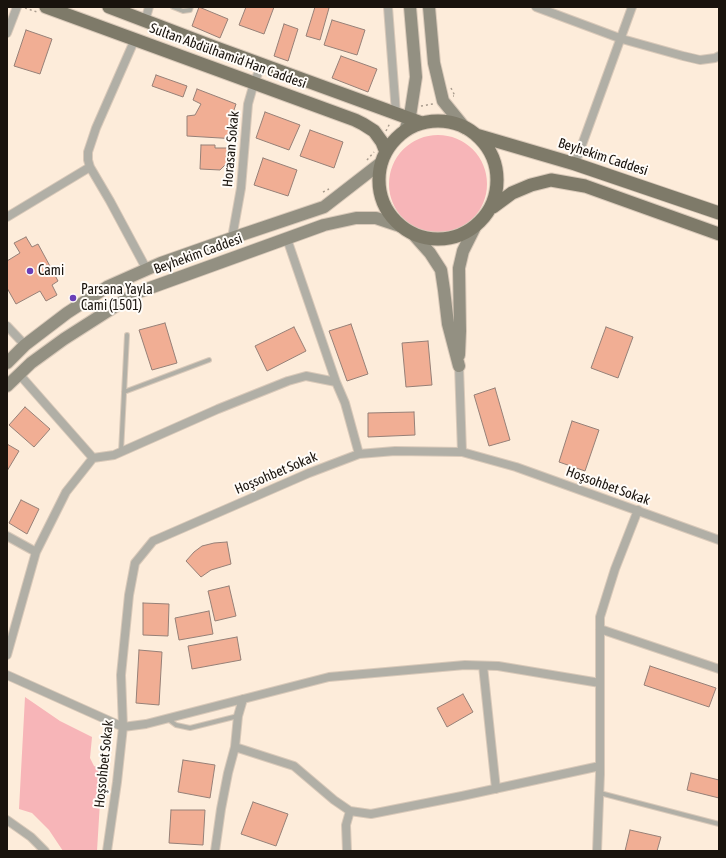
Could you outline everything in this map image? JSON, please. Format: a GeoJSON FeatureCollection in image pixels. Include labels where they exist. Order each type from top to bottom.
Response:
{"type":"FeatureCollection","features":[{"type":"Feature","properties":{"kind":"main road","name":"Sultan Abdülhamid Han Caddesi"},"geometry":{"type":"LineString","coordinates":[[46,7],[351,119],[369,127],[374,131],[380,139],[384,157]]}},
{"type":"Feature","properties":{"kind":"main road","name":"Sultan Abdülhamid Han Caddesi"},"geometry":{"type":"LineString","coordinates":[[109,7],[396,114],[407,125]]}},
{"type":"Feature","properties":{"kind":"main road"},"geometry":{"type":"LineString","coordinates":[[410,7],[416,77],[412,104],[407,125],[384,157],[379,180],[381,197],[388,213],[400,226],[413,234],[428,239],[443,240],[460,236],[475,227]]}},
{"type":"Feature","properties":{"kind":"main road"},"geometry":{"type":"LineString","coordinates":[[429,7],[434,63],[443,101],[465,128]]}},
{"type":"Feature","properties":{"kind":"main road"},"geometry":{"type":"LineString","coordinates":[[351,119],[360,114],[362,109],[359,100]]}},
{"type":"Feature","properties":{"kind":"main road"},"geometry":{"type":"LineString","coordinates":[[407,125],[444,121],[455,123],[476,135],[487,148],[495,164],[497,181],[492,207]]}},
{"type":"Feature","properties":{"kind":"main road","name":"Beyhekim Caddesi"},"geometry":{"type":"LineString","coordinates":[[476,135],[575,164],[719,213]]}},
{"type":"Feature","properties":{"kind":"main road","name":"Beyhekim Caddesi"},"geometry":{"type":"LineString","coordinates":[[7,363],[25,345],[67,313],[107,287],[161,264],[324,207],[384,157]]}},
{"type":"Feature","properties":{"kind":"main road"},"geometry":{"type":"LineString","coordinates":[[459,366],[460,331],[458,268],[463,251],[475,227],[492,207],[512,193],[531,184],[551,180],[585,186],[719,234]]}},
{"type":"Feature","properties":{"kind":"main road","name":"Beyhekim Caddesi"},"geometry":{"type":"LineString","coordinates":[[7,386],[32,363],[64,339],[136,293],[324,225],[356,218],[376,218],[400,226]]}},
{"type":"Feature","properties":{"kind":"main road"},"geometry":{"type":"LineString","coordinates":[[413,234],[430,253],[441,270],[448,324],[459,366]]}},
{"type":"Feature","properties":{"kind":"street"},"geometry":{"type":"LineString","coordinates":[[7,33],[17,7]]}},
{"type":"Feature","properties":{"kind":"street"},"geometry":{"type":"LineString","coordinates":[[145,21],[149,7]]}},
{"type":"Feature","properties":{"kind":"street"},"geometry":{"type":"LineString","coordinates":[[380,7],[388,8],[396,114]]}},
{"type":"Feature","properties":{"kind":"street"},"geometry":{"type":"LineString","coordinates":[[538,7],[622,39],[700,60],[719,56]]}},
{"type":"Feature","properties":{"kind":"street"},"geometry":{"type":"LineString","coordinates":[[575,164],[622,39],[632,7]]}},
{"type":"Feature","properties":{"kind":"street"},"geometry":{"type":"LineString","coordinates":[[135,40],[96,128],[88,152],[88,160],[90,167],[147,270]]}},
{"type":"Feature","properties":{"kind":"street","name":"Horasan Sokak"},"geometry":{"type":"LineString","coordinates":[[232,238],[241,188],[248,104],[254,83],[262,64]]}},
{"type":"Feature","properties":{"kind":"street"},"geometry":{"type":"LineString","coordinates":[[7,217],[90,167]]}},
{"type":"Feature","properties":{"kind":"street"},"geometry":{"type":"LineString","coordinates":[[287,239],[345,404],[359,454]]}},
{"type":"Feature","properties":{"kind":"street"},"geometry":{"type":"LineString","coordinates":[[7,326],[25,345]]}},
{"type":"Feature","properties":{"kind":"street"},"geometry":{"type":"LineString","coordinates":[[459,366],[462,452]]}},
{"type":"Feature","properties":{"kind":"street"},"geometry":{"type":"LineString","coordinates":[[19,374],[93,458]]}},
{"type":"Feature","properties":{"kind":"street"},"geometry":{"type":"LineString","coordinates":[[7,655],[36,552],[66,492],[93,458],[121,452],[218,409],[288,381],[306,376],[336,382]]}},
{"type":"Feature","properties":{"kind":"street","name":"Hoşsohbet Sokak"},"geometry":{"type":"LineString","coordinates":[[107,851],[123,727],[121,675],[129,595],[135,563],[153,541],[309,472],[359,454],[395,451],[462,452],[516,467],[719,540]]}},
{"type":"Feature","properties":{"kind":"street"},"geometry":{"type":"LineString","coordinates":[[597,851],[600,766],[600,617],[614,569],[638,510]]}},
{"type":"Feature","properties":{"kind":"street"},"geometry":{"type":"LineString","coordinates":[[7,536],[36,552]]}},
{"type":"Feature","properties":{"kind":"street"},"geometry":{"type":"LineString","coordinates":[[600,629],[719,669]]}},
{"type":"Feature","properties":{"kind":"street"},"geometry":{"type":"LineString","coordinates":[[7,675],[123,727],[146,724],[329,677],[464,665],[498,666],[600,683]]}},
{"type":"Feature","properties":{"kind":"street"},"geometry":{"type":"LineString","coordinates":[[483,666],[496,789]]}},
{"type":"Feature","properties":{"kind":"street"},"geometry":{"type":"LineString","coordinates":[[215,851],[222,801],[235,747],[238,716],[243,699]]}},
{"type":"Feature","properties":{"kind":"street"},"geometry":{"type":"LineString","coordinates":[[235,747],[294,766],[334,800],[350,811],[371,814],[600,766]]}},
{"type":"Feature","properties":{"kind":"street"},"geometry":{"type":"LineString","coordinates":[[347,851],[346,824],[350,811]]}},
{"type":"Feature","properties":{"kind":"street"},"geometry":{"type":"LineString","coordinates":[[7,820],[31,837],[46,851]]}},
{"type":"Feature","properties":{"kind":"lane"},"geometry":{"type":"LineString","coordinates":[[173,7],[183,10],[190,10],[191,7]]}},
{"type":"Feature","properties":{"kind":"lane"},"geometry":{"type":"LineString","coordinates":[[121,452],[127,335]]}},
{"type":"Feature","properties":{"kind":"lane"},"geometry":{"type":"LineString","coordinates":[[124,392],[209,360]]}},
{"type":"Feature","properties":{"kind":"lane"},"geometry":{"type":"LineString","coordinates":[[167,718],[176,725],[190,728],[238,716]]}},
{"type":"Feature","properties":{"kind":"lane"},"geometry":{"type":"LineString","coordinates":[[599,793],[719,824]]}},
{"type":"Feature","properties":{"kind":"path"},"geometry":{"type":"LineString","coordinates":[[412,104],[420,106],[435,104],[455,96]]}},
{"type":"Feature","properties":{"kind":"path"},"geometry":{"type":"LineString","coordinates":[[380,139],[396,114]]}},
{"type":"Feature","properties":{"kind":"shaded area"},"geometry":{"type":"Polygon","coordinates":[[[438,135],[457,139],[473,149],[483,165],[487,184],[483,203],[473,219],[457,229],[438,233],[419,229],[403,219],[393,203],[389,184],[393,165],[403,149],[419,139],[438,135]]]}},
{"type":"Feature","properties":{"kind":"shaded area"},"geometry":{"type":"Polygon","coordinates":[[[25,697],[60,721],[92,737],[90,758],[94,766],[102,769],[97,851],[63,851],[49,830],[32,813],[19,809],[25,697]]]}},
{"type":"Feature","properties":{"kind":"building"},"geometry":{"type":"Polygon","coordinates":[[[199,7],[228,19],[220,38],[192,26],[199,7]]]}},
{"type":"Feature","properties":{"kind":"building"},"geometry":{"type":"Polygon","coordinates":[[[246,7],[274,7],[264,34],[239,25],[246,7]]]}},
{"type":"Feature","properties":{"kind":"building"},"geometry":{"type":"Polygon","coordinates":[[[315,7],[329,8],[320,40],[306,36],[315,7]]]}},
{"type":"Feature","properties":{"kind":"building"},"geometry":{"type":"Polygon","coordinates":[[[332,20],[365,30],[357,55],[324,45],[332,20]]]}},
{"type":"Feature","properties":{"kind":"building"},"geometry":{"type":"Polygon","coordinates":[[[284,24],[298,29],[288,61],[274,56],[284,24]]]}},
{"type":"Feature","properties":{"kind":"building"},"geometry":{"type":"Polygon","coordinates":[[[26,30],[52,39],[40,74],[14,66],[26,30]]]}},
{"type":"Feature","properties":{"kind":"building"},"geometry":{"type":"Polygon","coordinates":[[[341,56],[377,69],[368,92],[332,78],[341,56]]]}},
{"type":"Feature","properties":{"kind":"building"},"geometry":{"type":"Polygon","coordinates":[[[156,75],[187,86],[183,97],[152,86],[156,75]]]}},
{"type":"Feature","properties":{"kind":"building"},"geometry":{"type":"Polygon","coordinates":[[[197,89],[236,104],[229,125],[238,126],[237,139],[187,136],[187,116],[195,115],[201,104],[193,100],[197,89]]]}},
{"type":"Feature","properties":{"kind":"building"},"geometry":{"type":"Polygon","coordinates":[[[265,112],[300,125],[289,150],[256,138],[265,112]]]}},
{"type":"Feature","properties":{"kind":"building"},"geometry":{"type":"Polygon","coordinates":[[[310,130],[343,142],[334,168],[300,156],[310,130]]]}},
{"type":"Feature","properties":{"kind":"building"},"geometry":{"type":"Polygon","coordinates":[[[201,145],[215,145],[215,148],[228,148],[228,162],[220,170],[200,169],[201,145]]]}},
{"type":"Feature","properties":{"kind":"building"},"geometry":{"type":"Polygon","coordinates":[[[263,158],[297,170],[288,196],[254,185],[263,158]]]}},
{"type":"Feature","properties":{"kind":"building","name":"Cami"},"geometry":{"type":"Polygon","coordinates":[[[26,237],[32,247],[38,244],[58,281],[52,285],[57,295],[46,301],[40,291],[16,304],[7,288],[7,261],[20,253],[14,243],[26,237]]]}},
{"type":"Feature","properties":{"kind":"building"},"geometry":{"type":"Polygon","coordinates":[[[165,323],[177,363],[152,370],[139,330],[165,323]]]}},
{"type":"Feature","properties":{"kind":"building"},"geometry":{"type":"Polygon","coordinates":[[[351,324],[368,374],[347,381],[329,331],[351,324]]]}},
{"type":"Feature","properties":{"kind":"building"},"geometry":{"type":"Polygon","coordinates":[[[294,327],[306,351],[267,371],[255,346],[294,327]]]}},
{"type":"Feature","properties":{"kind":"building"},"geometry":{"type":"Polygon","coordinates":[[[606,327],[633,337],[618,378],[591,368],[606,327]]]}},
{"type":"Feature","properties":{"kind":"building"},"geometry":{"type":"Polygon","coordinates":[[[428,341],[432,385],[406,387],[402,343],[428,341]]]}},
{"type":"Feature","properties":{"kind":"building"},"geometry":{"type":"Polygon","coordinates":[[[495,388],[510,440],[489,446],[474,395],[495,388]]]}},
{"type":"Feature","properties":{"kind":"building"},"geometry":{"type":"Polygon","coordinates":[[[25,407],[50,429],[34,447],[9,425],[25,407]]]}},
{"type":"Feature","properties":{"kind":"building"},"geometry":{"type":"Polygon","coordinates":[[[414,412],[415,435],[368,437],[368,413],[414,412]]]}},
{"type":"Feature","properties":{"kind":"building"},"geometry":{"type":"Polygon","coordinates":[[[572,421],[599,430],[585,471],[559,462],[572,421]]]}},
{"type":"Feature","properties":{"kind":"building"},"geometry":{"type":"Polygon","coordinates":[[[7,444],[19,451],[7,471],[7,444]]]}},
{"type":"Feature","properties":{"kind":"building"},"geometry":{"type":"Polygon","coordinates":[[[21,500],[39,509],[27,534],[9,523],[21,500]]]}},
{"type":"Feature","properties":{"kind":"building"},"geometry":{"type":"Polygon","coordinates":[[[227,542],[231,564],[211,570],[201,577],[186,561],[202,546],[227,542]]]}},
{"type":"Feature","properties":{"kind":"building"},"geometry":{"type":"Polygon","coordinates":[[[229,586],[236,616],[215,621],[208,591],[229,586]]]}},
{"type":"Feature","properties":{"kind":"building"},"geometry":{"type":"Polygon","coordinates":[[[143,603],[169,604],[168,636],[143,635],[143,603]]]}},
{"type":"Feature","properties":{"kind":"building"},"geometry":{"type":"Polygon","coordinates":[[[209,611],[213,634],[179,640],[175,618],[209,611]]]}},
{"type":"Feature","properties":{"kind":"building"},"geometry":{"type":"Polygon","coordinates":[[[237,637],[241,660],[192,669],[188,646],[237,637]]]}},
{"type":"Feature","properties":{"kind":"building"},"geometry":{"type":"Polygon","coordinates":[[[139,650],[162,652],[159,705],[136,703],[139,650]]]}},
{"type":"Feature","properties":{"kind":"building"},"geometry":{"type":"Polygon","coordinates":[[[650,666],[716,688],[709,707],[644,685],[650,666]]]}},
{"type":"Feature","properties":{"kind":"building"},"geometry":{"type":"Polygon","coordinates":[[[463,694],[473,712],[447,727],[437,708],[463,694]]]}},
{"type":"Feature","properties":{"kind":"building"},"geometry":{"type":"Polygon","coordinates":[[[183,760],[215,765],[210,798],[178,792],[183,760]]]}},
{"type":"Feature","properties":{"kind":"building"},"geometry":{"type":"Polygon","coordinates":[[[691,773],[719,780],[719,798],[687,790],[691,773]]]}},
{"type":"Feature","properties":{"kind":"building"},"geometry":{"type":"Polygon","coordinates":[[[253,802],[288,814],[276,846],[241,834],[253,802]]]}},
{"type":"Feature","properties":{"kind":"building"},"geometry":{"type":"Polygon","coordinates":[[[171,810],[205,810],[203,845],[169,843],[171,810]]]}},
{"type":"Feature","properties":{"kind":"building"},"geometry":{"type":"Polygon","coordinates":[[[630,830],[661,837],[657,851],[625,851],[630,830]]]}},
{"type":"Feature","properties":{"kind":"place","name":"Cami"},"geometry":{"type":"Point","coordinates":[30,271]}},
{"type":"Feature","properties":{"kind":"place","name":"Parsana Yayla Cami (1501)"},"geometry":{"type":"Point","coordinates":[73,298]}}]}
